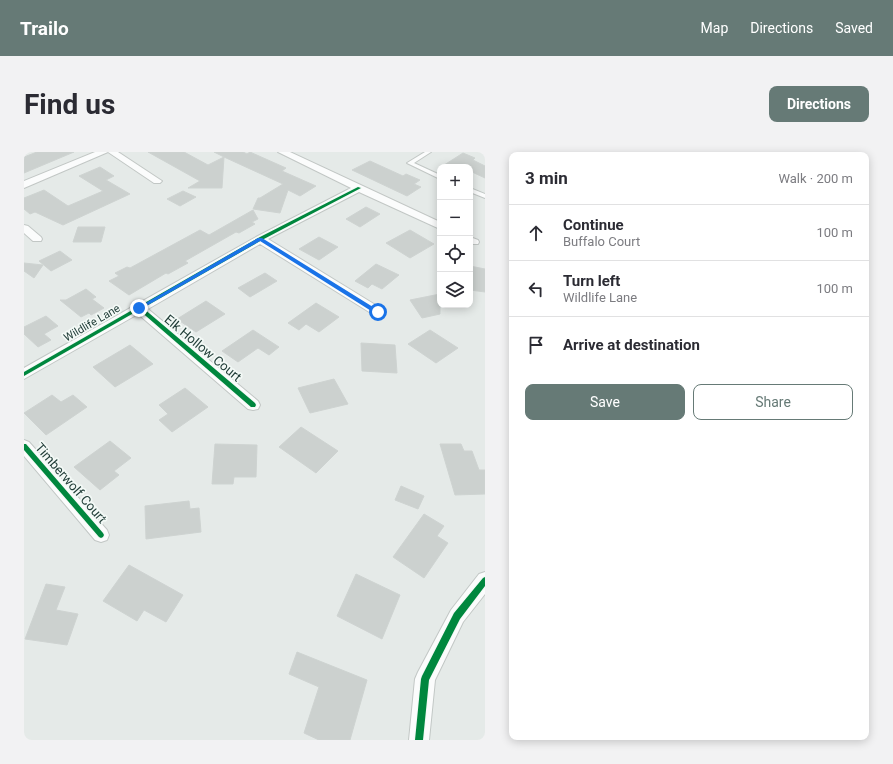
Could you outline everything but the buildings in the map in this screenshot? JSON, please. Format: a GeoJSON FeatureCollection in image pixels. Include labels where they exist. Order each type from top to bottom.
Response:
{"type":"FeatureCollection","features":[{"type":"Feature","properties":{"kind":"street"},"geometry":{"type":"LineString","coordinates":[[24,185],[103,152]]}},
{"type":"Feature","properties":{"kind":"street"},"geometry":{"type":"LineString","coordinates":[[112,152],[157,181]]}},
{"type":"Feature","properties":{"kind":"street"},"geometry":{"type":"LineString","coordinates":[[282,152],[437,225]]}},
{"type":"Feature","properties":{"kind":"street","name":"Wildlife Lane"},"geometry":{"type":"LineString","coordinates":[[24,374],[260,239],[359,188]]}},
{"type":"Feature","properties":{"kind":"street"},"geometry":{"type":"LineString","coordinates":[[24,228],[37,239]]}},
{"type":"Feature","properties":{"kind":"street"},"geometry":{"type":"LineString","coordinates":[[260,239],[378,312]]}},
{"type":"Feature","properties":{"kind":"street","name":"Elk Hollow Court"},"geometry":{"type":"LineString","coordinates":[[139,308],[253,405]]}},
{"type":"Feature","properties":{"kind":"street","name":"Timberwolf Court"},"geometry":{"type":"LineString","coordinates":[[24,446],[101,535]]}},
{"type":"Feature","properties":{"kind":"street"},"geometry":{"type":"LineString","coordinates":[[419,740],[425,680],[457,616],[485,580]]}},
{"type":"Feature","properties":{"kind":"lane"},"geometry":{"type":"LineString","coordinates":[[430,152],[410,163],[437,175]]}},
{"type":"Feature","properties":{"kind":"lane"},"geometry":{"type":"LineString","coordinates":[[473,191],[485,196]]}},
{"type":"Feature","properties":{"kind":"cycle path"},"geometry":{"type":"LineString","coordinates":[[24,374],[260,239],[359,188]]}},
{"type":"Feature","properties":{"kind":"cycle path"},"geometry":{"type":"LineString","coordinates":[[139,308],[253,405]]}},
{"type":"Feature","properties":{"kind":"cycle path"},"geometry":{"type":"LineString","coordinates":[[24,446],[101,535]]}},
{"type":"Feature","properties":{"kind":"cycle path"},"geometry":{"type":"LineString","coordinates":[[419,740],[425,679],[457,616],[485,580]]}},
{"type":"Feature","properties":{"kind":"route"},"geometry":{"type":"LineString","coordinates":[[139,308],[260,239],[378,312]]}}]}
